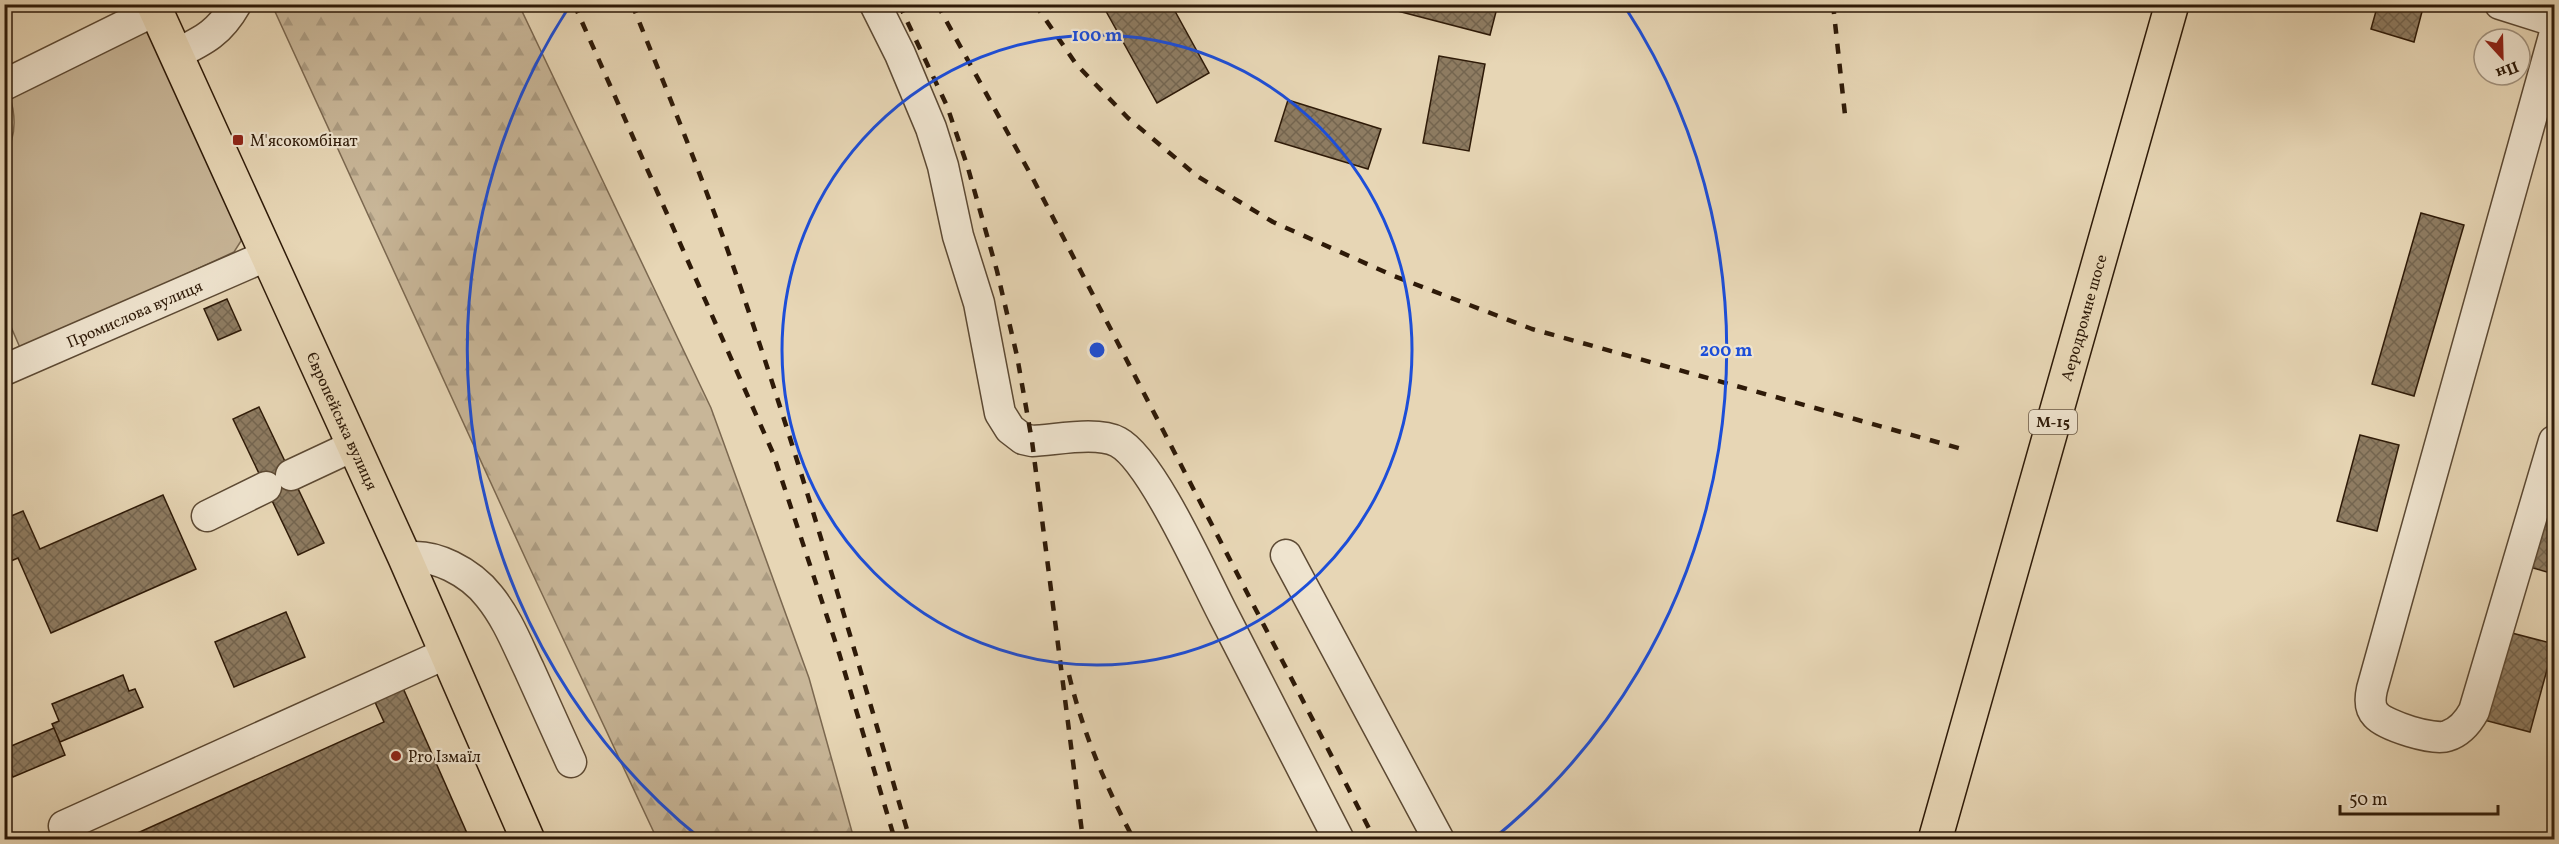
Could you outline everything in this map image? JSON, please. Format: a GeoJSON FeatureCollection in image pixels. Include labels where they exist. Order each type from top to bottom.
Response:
{"type":"FeatureCollection","features":[{"type":"Feature","properties":{"kind":"main road","name":"Аеродромне шосе"},"geometry":{"type":"LineString","coordinates":[[1935,840],[2172,4]]}},
{"type":"Feature","properties":{"kind":"main road","name":"Європейська вулиця"},"geometry":{"type":"LineString","coordinates":[[155,7],[405,558],[528,840]]}},
{"type":"Feature","properties":{"kind":"street"},"geometry":{"type":"LineString","coordinates":[[176,54],[208,38],[225,24],[236,4]]}},
{"type":"Feature","properties":{"kind":"street"},"geometry":{"type":"LineString","coordinates":[[874,4],[900,54],[931,128],[943,166],[958,236],[979,303],[1000,413],[1010,429],[1023,439],[1032,441],[1100,437],[1118,442],[1130,451],[1146,471],[1180,531],[1339,840]]}},
{"type":"Feature","properties":{"kind":"street"},"geometry":{"type":"LineString","coordinates":[[2500,4],[2554,21]]}},
{"type":"Feature","properties":{"kind":"street"},"geometry":{"type":"LineString","coordinates":[[4,85],[155,7]]}},
{"type":"Feature","properties":{"kind":"street"},"geometry":{"type":"LineString","coordinates":[[2554,36],[2372,688],[2371,708],[2385,722],[2434,738],[2447,736],[2468,722],[2474,711],[2554,441]]}},
{"type":"Feature","properties":{"kind":"street","name":"Промислова вулиця"},"geometry":{"type":"LineString","coordinates":[[4,370],[266,256]]}},
{"type":"Feature","properties":{"kind":"street"},"geometry":{"type":"LineString","coordinates":[[207,516],[353,446]]}},
{"type":"Feature","properties":{"kind":"street"},"geometry":{"type":"LineString","coordinates":[[405,558],[417,555],[431,558],[464,573],[488,594],[506,620],[571,762]]}},
{"type":"Feature","properties":{"kind":"street"},"geometry":{"type":"LineString","coordinates":[[1286,555],[1439,840]]}},
{"type":"Feature","properties":{"kind":"street"},"geometry":{"type":"LineString","coordinates":[[70,840],[64,826],[445,654]]}},
{"type":"Feature","properties":{"kind":"green space"},"geometry":{"type":"Polygon","coordinates":[[[272,5],[519,5],[711,408],[809,678],[854,839],[657,839],[528,564],[272,5]]]}},
{"type":"Feature","properties":{"kind":"green space"},"geometry":{"type":"Polygon","coordinates":[[[150,25],[240,233],[241,241],[234,252],[21,350],[5,313],[4,156],[11,141],[14,126],[9,94],[150,25]]]}},
{"type":"Feature","properties":{"kind":"building"},"geometry":{"type":"Polygon","coordinates":[[[1102,4],[1171,4],[1209,73],[1157,103],[1102,4]]]}},
{"type":"Feature","properties":{"kind":"building"},"geometry":{"type":"Polygon","coordinates":[[[1383,4],[1498,4],[1490,35],[1382,7],[1383,4]]]}},
{"type":"Feature","properties":{"kind":"building"},"geometry":{"type":"Polygon","coordinates":[[[2378,4],[2424,4],[2414,42],[2371,29],[2378,4]]]}},
{"type":"Feature","properties":{"kind":"building"},"geometry":{"type":"Polygon","coordinates":[[[1439,56],[1485,64],[1469,151],[1423,143],[1439,56]]]}},
{"type":"Feature","properties":{"kind":"building"},"geometry":{"type":"Polygon","coordinates":[[[1288,100],[1381,129],[1368,169],[1275,141],[1288,100]]]}},
{"type":"Feature","properties":{"kind":"building"},"geometry":{"type":"Polygon","coordinates":[[[2421,213],[2464,225],[2414,396],[2372,384],[2421,213]]]}},
{"type":"Feature","properties":{"kind":"building"},"geometry":{"type":"Polygon","coordinates":[[[227,299],[241,330],[218,340],[204,309],[227,299]]]}},
{"type":"Feature","properties":{"kind":"building"},"geometry":{"type":"Polygon","coordinates":[[[259,407],[324,543],[298,555],[233,419],[259,407]]]}},
{"type":"Feature","properties":{"kind":"building"},"geometry":{"type":"Polygon","coordinates":[[[2360,435],[2399,445],[2377,531],[2337,521],[2360,435]]]}},
{"type":"Feature","properties":{"kind":"building"},"geometry":{"type":"Polygon","coordinates":[[[2554,478],[2554,574],[2526,566],[2554,478]]]}},
{"type":"Feature","properties":{"kind":"building"},"geometry":{"type":"Polygon","coordinates":[[[163,495],[196,569],[51,633],[18,558],[6,563],[4,559],[4,519],[23,511],[40,549],[163,495]]]}},
{"type":"Feature","properties":{"kind":"building"},"geometry":{"type":"Polygon","coordinates":[[[286,612],[305,657],[234,687],[215,642],[286,612]]]}},
{"type":"Feature","properties":{"kind":"building"},"geometry":{"type":"Polygon","coordinates":[[[2508,632],[2554,644],[2530,732],[2484,720],[2508,632]]]}},
{"type":"Feature","properties":{"kind":"building"},"geometry":{"type":"Polygon","coordinates":[[[123,675],[129,691],[135,689],[143,707],[60,742],[52,724],[59,721],[52,704],[123,675]]]}},
{"type":"Feature","properties":{"kind":"building"},"geometry":{"type":"Polygon","coordinates":[[[403,688],[470,840],[122,840],[384,722],[374,700],[403,688]]]}},
{"type":"Feature","properties":{"kind":"building"},"geometry":{"type":"Polygon","coordinates":[[[54,728],[65,755],[13,777],[4,757],[4,749],[54,728]]]}},
{"type":"Feature","properties":{"kind":"railway"},"geometry":{"type":"LineString","coordinates":[[574,4],[773,453],[839,653],[895,840]]}},
{"type":"Feature","properties":{"kind":"railway"},"geometry":{"type":"LineString","coordinates":[[632,4],[679,120],[749,311],[821,537],[910,840]]}},
{"type":"Feature","properties":{"kind":"railway"},"geometry":{"type":"LineString","coordinates":[[899,4],[947,106],[968,168],[997,271],[1017,356],[1032,441],[1083,840]]}},
{"type":"Feature","properties":{"kind":"railway"},"geometry":{"type":"LineString","coordinates":[[937,4],[1032,177],[1375,840]]}},
{"type":"Feature","properties":{"kind":"railway"},"geometry":{"type":"LineString","coordinates":[[1035,4],[1076,64],[1128,118],[1197,176],[1273,222],[1394,276],[1532,329],[1962,449]]}},
{"type":"Feature","properties":{"kind":"railway"},"geometry":{"type":"LineString","coordinates":[[1833,4],[1845,115]]}},
{"type":"Feature","properties":{"kind":"railway"},"geometry":{"type":"LineString","coordinates":[[1069,675],[1096,759],[1134,840]]}},
{"type":"Feature","properties":{"kind":"place","name":"М'ясокомбінат"},"geometry":{"type":"Point","coordinates":[238,140]}},
{"type":"Feature","properties":{"kind":"place","name":"Pro Ізмаїл"},"geometry":{"type":"Point","coordinates":[396,756]}}]}
